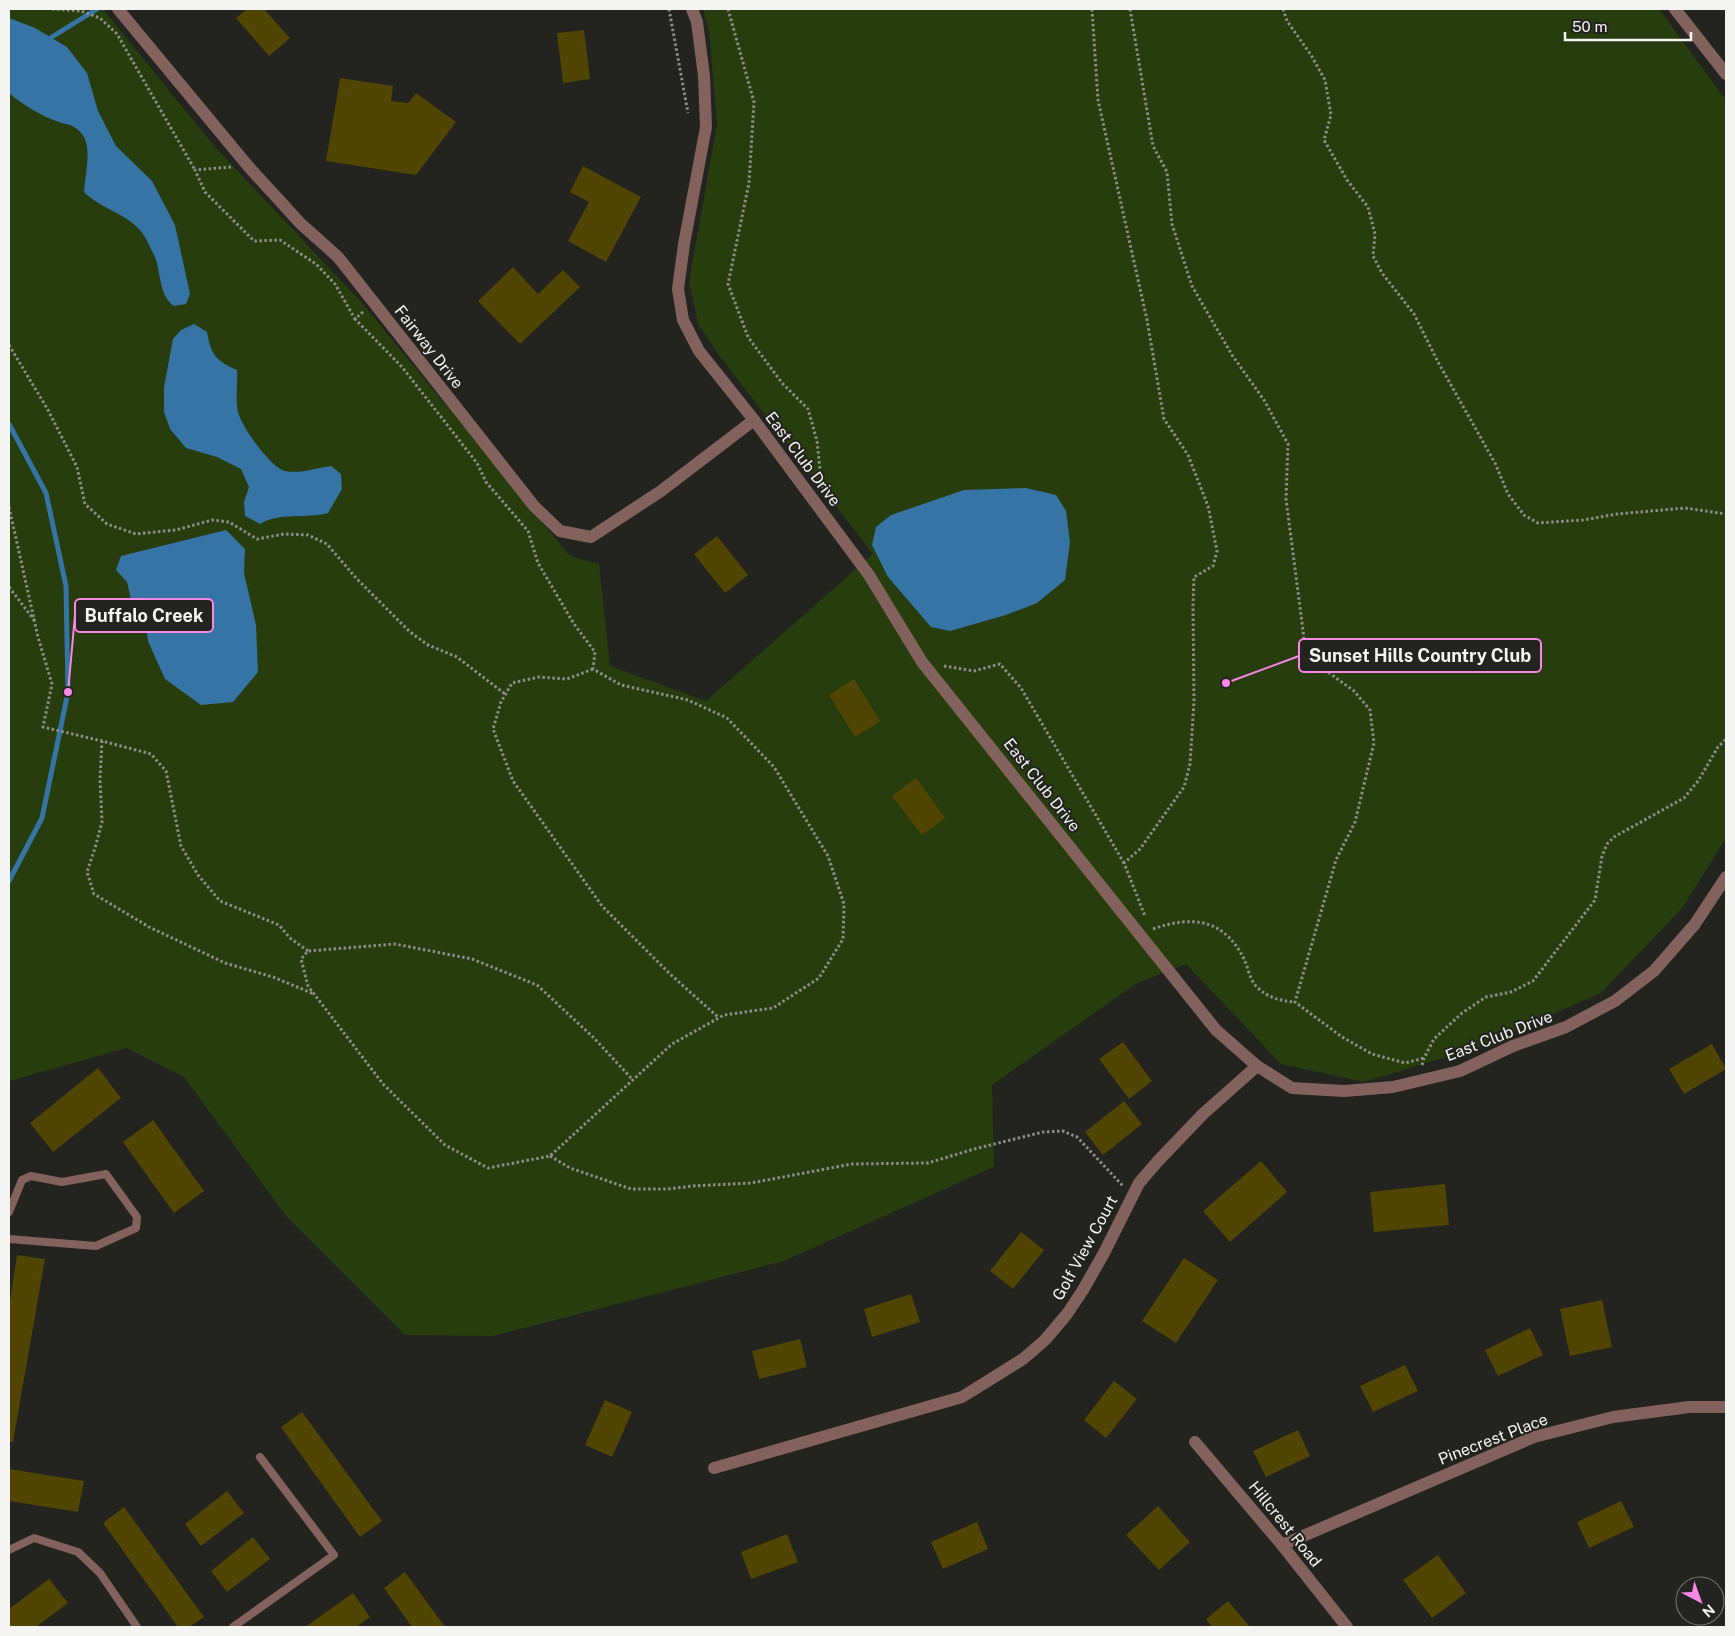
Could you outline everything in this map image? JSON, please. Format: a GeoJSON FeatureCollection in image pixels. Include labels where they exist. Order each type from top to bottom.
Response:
{"type":"FeatureCollection","features":[{"type":"Feature","properties":{"kind":"street","name":"Fairway Drive"},"geometry":{"type":"LineString","coordinates":[[118,9],[248,166],[301,224],[338,257],[534,506],[560,531],[591,538],[661,491],[754,420]]}},
{"type":"Feature","properties":{"kind":"street","name":"East Club Drive"},"geometry":{"type":"LineString","coordinates":[[692,9],[697,22],[704,76],[706,127],[684,244],[678,289],[682,316],[699,352],[754,420],[869,575],[922,662],[1145,932],[1216,1030],[1257,1066],[1292,1088],[1344,1091],[1393,1087],[1460,1071],[1513,1046],[1566,1027],[1615,1000],[1654,972],[1695,924],[1726,877]]}},
{"type":"Feature","properties":{"kind":"street"},"geometry":{"type":"LineString","coordinates":[[1675,9],[1726,74]]}},
{"type":"Feature","properties":{"kind":"street","name":"Golf View Court"},"geometry":{"type":"LineString","coordinates":[[714,1468],[962,1397],[1023,1359],[1045,1340],[1067,1314],[1104,1253],[1139,1183],[1202,1114],[1257,1066]]}},
{"type":"Feature","properties":{"kind":"street","name":"Pinecrest Place"},"geometry":{"type":"LineString","coordinates":[[1282,1545],[1534,1437],[1612,1417],[1688,1407],[1726,1407]]}},
{"type":"Feature","properties":{"kind":"street","name":"Hillcrest Road"},"geometry":{"type":"LineString","coordinates":[[1195,1442],[1282,1545],[1347,1627]]}},
{"type":"Feature","properties":{"kind":"lane"},"geometry":{"type":"LineString","coordinates":[[9,1212],[22,1180],[30,1176],[62,1182],[106,1174],[137,1217],[136,1228],[96,1246],[9,1239]]}},
{"type":"Feature","properties":{"kind":"lane"},"geometry":{"type":"LineString","coordinates":[[233,1627],[334,1555],[260,1456]]}},
{"type":"Feature","properties":{"kind":"lane"},"geometry":{"type":"LineString","coordinates":[[9,1550],[34,1538],[78,1552],[100,1573],[137,1627]]}},
{"type":"Feature","properties":{"kind":"path"},"geometry":{"type":"LineString","coordinates":[[52,9],[81,11],[100,18],[116,34],[195,170],[204,192],[254,241],[280,240],[316,264],[335,284],[356,319],[402,367],[477,463],[486,482],[528,531],[538,563],[574,624],[595,652],[593,669]]}},
{"type":"Feature","properties":{"kind":"path"},"geometry":{"type":"LineString","coordinates":[[670,9],[688,113]]}},
{"type":"Feature","properties":{"kind":"path"},"geometry":{"type":"LineString","coordinates":[[728,9],[754,102],[749,183],[728,284],[748,337],[782,382],[808,409],[817,441],[825,516]]}},
{"type":"Feature","properties":{"kind":"path"},"geometry":{"type":"LineString","coordinates":[[1092,9],[1098,100],[1147,320],[1164,419],[1188,455],[1208,506],[1217,551],[1213,566],[1194,577],[1194,701],[1190,764],[1184,787],[1140,849],[1124,863]]}},
{"type":"Feature","properties":{"kind":"path"},"geometry":{"type":"LineString","coordinates":[[1130,9],[1153,146],[1167,172],[1172,224],[1192,286],[1232,355],[1264,400],[1288,444],[1286,499],[1305,646],[1317,664],[1354,691],[1370,710],[1374,743],[1355,822],[1336,860],[1295,1002]]}},
{"type":"Feature","properties":{"kind":"path"},"geometry":{"type":"LineString","coordinates":[[1283,9],[1287,22],[1311,55],[1325,80],[1331,116],[1324,140],[1347,180],[1368,207],[1374,234],[1374,256],[1382,273],[1414,314],[1438,362],[1495,463],[1508,494],[1524,515],[1538,523],[1584,520],[1617,514],[1685,508],[1726,514]]}},
{"type":"Feature","properties":{"kind":"path"},"geometry":{"type":"LineString","coordinates":[[195,170],[248,166]]}},
{"type":"Feature","properties":{"kind":"path"},"geometry":{"type":"LineString","coordinates":[[356,319],[374,302]]}},
{"type":"Feature","properties":{"kind":"path"},"geometry":{"type":"LineString","coordinates":[[9,345],[48,410],[77,467],[85,504],[107,524],[136,534],[176,530],[212,520],[229,522],[257,539],[284,534],[308,535],[327,544],[356,578],[410,632],[428,645],[457,657],[505,694]]}},
{"type":"Feature","properties":{"kind":"path"},"geometry":{"type":"LineString","coordinates":[[9,507],[35,621],[52,684],[43,727],[151,754],[166,771],[181,846],[198,875],[220,901],[279,925],[290,938],[308,951],[395,944],[472,959],[537,985],[593,1037],[633,1080]]}},
{"type":"Feature","properties":{"kind":"path"},"geometry":{"type":"LineString","coordinates":[[9,587],[35,621]]}},
{"type":"Feature","properties":{"kind":"path"},"geometry":{"type":"LineString","coordinates":[[922,662],[974,671],[1000,664],[1021,688],[1124,863],[1145,932],[1172,922],[1199,922],[1225,932],[1244,958],[1255,986],[1277,1000],[1295,1002],[1342,1037],[1372,1054],[1405,1063],[1424,1058]]}},
{"type":"Feature","properties":{"kind":"path"},"geometry":{"type":"LineString","coordinates":[[308,951],[301,959],[308,986],[383,1084],[445,1145],[488,1168],[550,1156],[672,1044],[719,1018],[724,1015],[773,1008],[819,978],[844,939],[844,904],[828,856],[774,767],[727,718],[688,700],[621,684],[593,669],[567,679],[539,677],[512,683],[501,702],[493,729],[513,781],[602,906],[670,974],[719,1018]]}},
{"type":"Feature","properties":{"kind":"path"},"geometry":{"type":"LineString","coordinates":[[1419,1081],[1424,1058],[1434,1039],[1462,1012],[1486,997],[1511,992],[1533,981],[1595,900],[1602,856],[1607,844],[1614,837],[1684,798],[1698,781],[1718,747],[1726,739]]}},
{"type":"Feature","properties":{"kind":"path"},"geometry":{"type":"LineString","coordinates":[[102,741],[100,779],[102,822],[87,872],[94,894],[149,927],[225,963],[273,976],[315,995]]}},
{"type":"Feature","properties":{"kind":"path"},"geometry":{"type":"LineString","coordinates":[[550,1156],[570,1168],[631,1189],[668,1189],[751,1183],[852,1164],[928,1163],[974,1149],[1043,1132],[1063,1131],[1077,1137],[1133,1196]]}},
{"type":"Feature","properties":{"kind":"green space"},"geometry":{"type":"Polygon","coordinates":[[[9,9],[103,9],[215,147],[363,304],[570,556],[599,564],[610,666],[706,701],[873,554],[721,358],[698,324],[689,282],[717,124],[709,31],[703,9],[1659,9],[1726,100],[1726,838],[1683,907],[1601,993],[1479,1047],[1364,1082],[1281,1064],[1186,964],[1137,983],[992,1085],[994,1167],[784,1261],[493,1336],[405,1335],[286,1216],[184,1077],[127,1048],[9,1081],[9,9]]]}},
{"type":"Feature","properties":{"kind":"water"},"geometry":{"type":"Polygon","coordinates":[[[9,18],[35,28],[67,47],[87,73],[98,111],[116,146],[152,181],[175,225],[190,294],[186,304],[174,306],[165,295],[156,259],[147,240],[139,229],[133,223],[90,198],[84,192],[88,154],[82,133],[72,126],[52,120],[26,106],[9,93],[9,18]]]}},
{"type":"Feature","properties":{"kind":"water"},"geometry":{"type":"Polygon","coordinates":[[[194,324],[207,332],[210,346],[219,360],[237,370],[238,412],[245,427],[265,455],[285,471],[302,471],[331,466],[341,474],[342,489],[328,513],[276,518],[260,524],[245,516],[244,502],[249,487],[241,469],[217,457],[186,448],[170,429],[164,412],[164,387],[173,339],[181,330],[194,324]]]}},
{"type":"Feature","properties":{"kind":"water"},"geometry":{"type":"Polygon","coordinates":[[[1026,488],[1056,495],[1066,511],[1070,542],[1065,580],[1037,603],[1006,615],[950,631],[931,627],[888,577],[872,545],[876,527],[891,515],[964,490],[1026,488]]]}},
{"type":"Feature","properties":{"kind":"water"},"geometry":{"type":"Polygon","coordinates":[[[226,530],[245,549],[244,573],[256,625],[258,672],[233,702],[201,705],[165,679],[148,641],[147,633],[133,608],[127,582],[116,570],[121,556],[226,530]]]}},
{"type":"Feature","properties":{"kind":"building"},"geometry":{"type":"Polygon","coordinates":[[[247,9],[264,9],[290,38],[269,56],[236,18],[247,9]]]}},
{"type":"Feature","properties":{"kind":"building"},"geometry":{"type":"Polygon","coordinates":[[[584,30],[590,79],[563,83],[557,33],[584,30]]]}},
{"type":"Feature","properties":{"kind":"building"},"geometry":{"type":"Polygon","coordinates":[[[340,78],[393,86],[391,101],[408,103],[416,93],[456,122],[416,175],[326,161],[340,78]]]}},
{"type":"Feature","properties":{"kind":"building"},"geometry":{"type":"Polygon","coordinates":[[[583,166],[641,197],[606,262],[568,241],[589,202],[570,192],[583,166]]]}},
{"type":"Feature","properties":{"kind":"building"},"geometry":{"type":"Polygon","coordinates":[[[513,267],[538,294],[563,270],[580,287],[520,344],[478,301],[513,267]]]}},
{"type":"Feature","properties":{"kind":"building"},"geometry":{"type":"Polygon","coordinates":[[[717,536],[748,575],[725,593],[694,554],[717,536]]]}},
{"type":"Feature","properties":{"kind":"building"},"geometry":{"type":"Polygon","coordinates":[[[854,679],[880,721],[855,737],[829,695],[854,679]]]}},
{"type":"Feature","properties":{"kind":"building"},"geometry":{"type":"Polygon","coordinates":[[[916,778],[945,818],[922,835],[892,796],[916,778]]]}},
{"type":"Feature","properties":{"kind":"building"},"geometry":{"type":"Polygon","coordinates":[[[1123,1042],[1152,1081],[1129,1099],[1099,1059],[1123,1042]]]}},
{"type":"Feature","properties":{"kind":"building"},"geometry":{"type":"Polygon","coordinates":[[[1712,1044],[1726,1069],[1684,1094],[1669,1069],[1712,1044]]]}},
{"type":"Feature","properties":{"kind":"building"},"geometry":{"type":"Polygon","coordinates":[[[98,1068],[121,1098],[53,1152],[30,1123],[98,1068]]]}},
{"type":"Feature","properties":{"kind":"building"},"geometry":{"type":"Polygon","coordinates":[[[1124,1101],[1142,1124],[1103,1155],[1085,1132],[1124,1101]]]}},
{"type":"Feature","properties":{"kind":"building"},"geometry":{"type":"Polygon","coordinates":[[[153,1120],[204,1191],[174,1213],[123,1142],[153,1120]]]}},
{"type":"Feature","properties":{"kind":"building"},"geometry":{"type":"Polygon","coordinates":[[[1261,1161],[1287,1192],[1230,1242],[1203,1211],[1261,1161]]]}},
{"type":"Feature","properties":{"kind":"building"},"geometry":{"type":"Polygon","coordinates":[[[1445,1184],[1449,1225],[1374,1232],[1370,1192],[1445,1184]]]}},
{"type":"Feature","properties":{"kind":"building"},"geometry":{"type":"Polygon","coordinates":[[[1021,1232],[1044,1250],[1013,1289],[990,1271],[1021,1232]]]}},
{"type":"Feature","properties":{"kind":"building"},"geometry":{"type":"Polygon","coordinates":[[[17,1255],[45,1259],[13,1442],[9,1442],[9,1307],[17,1255]]]}},
{"type":"Feature","properties":{"kind":"building"},"geometry":{"type":"Polygon","coordinates":[[[1184,1258],[1218,1280],[1176,1343],[1142,1321],[1184,1258]]]}},
{"type":"Feature","properties":{"kind":"building"},"geometry":{"type":"Polygon","coordinates":[[[911,1294],[920,1322],[872,1337],[864,1309],[911,1294]]]}},
{"type":"Feature","properties":{"kind":"building"},"geometry":{"type":"Polygon","coordinates":[[[1602,1300],[1612,1347],[1570,1356],[1560,1309],[1602,1300]]]}},
{"type":"Feature","properties":{"kind":"building"},"geometry":{"type":"Polygon","coordinates":[[[1530,1328],[1543,1355],[1498,1376],[1485,1350],[1530,1328]]]}},
{"type":"Feature","properties":{"kind":"building"},"geometry":{"type":"Polygon","coordinates":[[[800,1339],[807,1367],[759,1379],[752,1351],[800,1339]]]}},
{"type":"Feature","properties":{"kind":"building"},"geometry":{"type":"Polygon","coordinates":[[[1405,1365],[1418,1391],[1373,1412],[1360,1386],[1405,1365]]]}},
{"type":"Feature","properties":{"kind":"building"},"geometry":{"type":"Polygon","coordinates":[[[1114,1381],[1137,1399],[1106,1438],[1084,1420],[1114,1381]]]}},
{"type":"Feature","properties":{"kind":"building"},"geometry":{"type":"Polygon","coordinates":[[[605,1400],[632,1412],[612,1457],[585,1445],[605,1400]]]}},
{"type":"Feature","properties":{"kind":"building"},"geometry":{"type":"Polygon","coordinates":[[[302,1412],[382,1521],[360,1537],[281,1427],[302,1412]]]}},
{"type":"Feature","properties":{"kind":"building"},"geometry":{"type":"Polygon","coordinates":[[[1298,1430],[1310,1456],[1266,1477],[1253,1451],[1298,1430]]]}},
{"type":"Feature","properties":{"kind":"building"},"geometry":{"type":"Polygon","coordinates":[[[9,1469],[84,1481],[78,1512],[9,1501],[9,1469]]]}},
{"type":"Feature","properties":{"kind":"building"},"geometry":{"type":"Polygon","coordinates":[[[227,1491],[244,1513],[201,1546],[185,1524],[227,1491]]]}},
{"type":"Feature","properties":{"kind":"building"},"geometry":{"type":"Polygon","coordinates":[[[1621,1501],[1634,1527],[1589,1548],[1577,1522],[1621,1501]]]}},
{"type":"Feature","properties":{"kind":"building"},"geometry":{"type":"Polygon","coordinates":[[[1158,1506],[1190,1542],[1159,1570],[1126,1535],[1158,1506]]]}},
{"type":"Feature","properties":{"kind":"building"},"geometry":{"type":"Polygon","coordinates":[[[124,1507],[204,1617],[189,1627],[178,1627],[103,1523],[124,1507]]]}},
{"type":"Feature","properties":{"kind":"building"},"geometry":{"type":"Polygon","coordinates":[[[977,1522],[988,1549],[943,1569],[931,1542],[977,1522]]]}},
{"type":"Feature","properties":{"kind":"building"},"geometry":{"type":"Polygon","coordinates":[[[787,1534],[798,1562],[751,1579],[741,1552],[787,1534]]]}},
{"type":"Feature","properties":{"kind":"building"},"geometry":{"type":"Polygon","coordinates":[[[253,1537],[270,1559],[227,1592],[211,1571],[253,1537]]]}},
{"type":"Feature","properties":{"kind":"building"},"geometry":{"type":"Polygon","coordinates":[[[1438,1555],[1466,1593],[1432,1618],[1403,1580],[1438,1555]]]}},
{"type":"Feature","properties":{"kind":"building"},"geometry":{"type":"Polygon","coordinates":[[[405,1572],[445,1627],[412,1627],[384,1588],[405,1572]]]}},
{"type":"Feature","properties":{"kind":"building"},"geometry":{"type":"Polygon","coordinates":[[[49,1579],[68,1603],[36,1627],[9,1627],[9,1609],[49,1579]]]}},
{"type":"Feature","properties":{"kind":"building"},"geometry":{"type":"Polygon","coordinates":[[[353,1593],[370,1617],[356,1627],[305,1627],[353,1593]]]}},
{"type":"Feature","properties":{"kind":"building"},"geometry":{"type":"Polygon","coordinates":[[[1228,1601],[1250,1627],[1212,1627],[1206,1619],[1228,1601]]]}},
{"type":"Feature","properties":{"kind":"waterway"},"geometry":{"type":"LineString","coordinates":[[47,40],[97,9]]}},
{"type":"Feature","properties":{"kind":"waterway"},"geometry":{"type":"LineString","coordinates":[[9,424],[46,493],[66,586],[68,692],[42,818],[9,881]]}},
{"type":"Feature","properties":{"kind":"place","name":"Sunset Hills Country Club"},"geometry":{"type":"Point","coordinates":[1226,683]}},
{"type":"Feature","properties":{"kind":"place","name":"Buffalo Creek"},"geometry":{"type":"Point","coordinates":[68,692]}}]}
